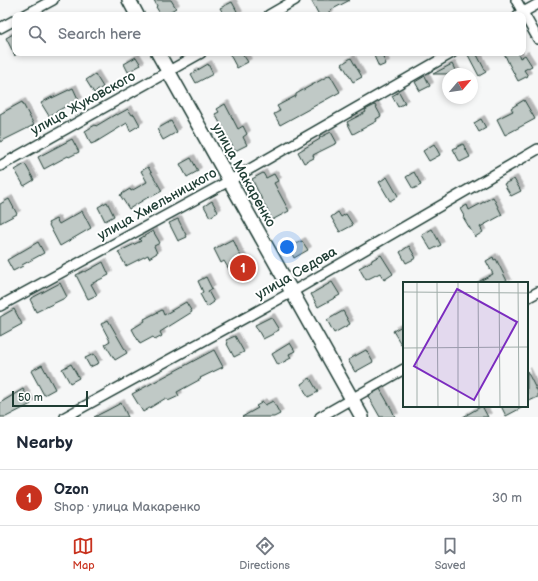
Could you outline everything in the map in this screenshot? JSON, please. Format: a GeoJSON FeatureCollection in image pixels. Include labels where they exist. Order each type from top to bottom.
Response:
{"type":"FeatureCollection","features":[{"type":"Feature","properties":{"kind":"street"},"geometry":{"type":"LineString","coordinates":[[31,12],[53,0]]}},
{"type":"Feature","properties":{"kind":"street"},"geometry":{"type":"LineString","coordinates":[[129,0],[135,12]]}},
{"type":"Feature","properties":{"kind":"street"},"geometry":{"type":"LineString","coordinates":[[274,12],[296,0]]}},
{"type":"Feature","properties":{"kind":"street"},"geometry":{"type":"LineString","coordinates":[[516,0],[520,12]]}},
{"type":"Feature","properties":{"kind":"street"},"geometry":{"type":"LineString","coordinates":[[522,12],[538,4]]}},
{"type":"Feature","properties":{"kind":"street"},"geometry":{"type":"LineString","coordinates":[[0,28],[12,22]]}},
{"type":"Feature","properties":{"kind":"street"},"geometry":{"type":"LineString","coordinates":[[526,22],[538,39]]}},
{"type":"Feature","properties":{"kind":"street","name":"улица Макаренко"},"geometry":{"type":"LineString","coordinates":[[160,56],[362,417]]}},
{"type":"Feature","properties":{"kind":"street","name":"улица Жуковского"},"geometry":{"type":"LineString","coordinates":[[0,166],[196,56]]}},
{"type":"Feature","properties":{"kind":"street","name":"улица Хмельницкого"},"geometry":{"type":"LineString","coordinates":[[0,306],[229,181],[447,56]]}},
{"type":"Feature","properties":{"kind":"street","name":"улица Седова"},"geometry":{"type":"LineString","coordinates":[[65,417],[292,292],[538,149]]}},
{"type":"Feature","properties":{"kind":"street"},"geometry":{"type":"LineString","coordinates":[[528,297],[538,292]]}},
{"type":"Feature","properties":{"kind":"street"},"geometry":{"type":"LineString","coordinates":[[320,417],[403,370]]}},
{"type":"Feature","properties":{"kind":"building"},"geometry":{"type":"Polygon","coordinates":[[[154,0],[171,0],[176,8],[169,12],[159,12],[156,7],[157,6],[154,0]]]}},
{"type":"Feature","properties":{"kind":"building"},"geometry":{"type":"Polygon","coordinates":[[[311,0],[350,0],[329,12],[317,12],[311,0]]]}},
{"type":"Feature","properties":{"kind":"building"},"geometry":{"type":"Polygon","coordinates":[[[232,2],[237,12],[222,12],[220,8],[232,2]]]}},
{"type":"Feature","properties":{"kind":"building"},"geometry":{"type":"Polygon","coordinates":[[[12,35],[12,50],[6,38],[12,35]]]}},
{"type":"Feature","properties":{"kind":"building"},"geometry":{"type":"Polygon","coordinates":[[[231,56],[244,56],[248,62],[237,68],[231,56]]]}},
{"type":"Feature","properties":{"kind":"building"},"geometry":{"type":"Polygon","coordinates":[[[374,56],[382,56],[386,64],[379,67],[374,56]]]}},
{"type":"Feature","properties":{"kind":"building"},"geometry":{"type":"Polygon","coordinates":[[[469,56],[478,56],[486,72],[479,76],[478,68],[475,68],[469,56]]]}},
{"type":"Feature","properties":{"kind":"building"},"geometry":{"type":"Polygon","coordinates":[[[505,56],[519,56],[520,58],[526,56],[532,66],[524,70],[528,76],[518,81],[505,56]]]}},
{"type":"Feature","properties":{"kind":"building"},"geometry":{"type":"Polygon","coordinates":[[[136,57],[141,65],[128,72],[124,64],[136,57]]]}},
{"type":"Feature","properties":{"kind":"building"},"geometry":{"type":"Polygon","coordinates":[[[351,58],[362,77],[353,82],[342,64],[351,58]]]}},
{"type":"Feature","properties":{"kind":"building"},"geometry":{"type":"Polygon","coordinates":[[[208,64],[213,74],[196,83],[191,74],[208,64]]]}},
{"type":"Feature","properties":{"kind":"building"},"geometry":{"type":"Polygon","coordinates":[[[452,64],[454,68],[444,68],[452,64]]]}},
{"type":"Feature","properties":{"kind":"building"},"geometry":{"type":"Polygon","coordinates":[[[442,69],[442,74],[433,74],[442,69]]]}},
{"type":"Feature","properties":{"kind":"building"},"geometry":{"type":"Polygon","coordinates":[[[95,74],[103,87],[94,93],[86,80],[95,74]]]}},
{"type":"Feature","properties":{"kind":"building"},"geometry":{"type":"Polygon","coordinates":[[[330,75],[340,92],[280,125],[274,114],[280,111],[277,106],[330,75]]]}},
{"type":"Feature","properties":{"kind":"building"},"geometry":{"type":"Polygon","coordinates":[[[425,76],[430,86],[420,91],[415,82],[425,76]]]}},
{"type":"Feature","properties":{"kind":"building"},"geometry":{"type":"Polygon","coordinates":[[[73,88],[79,101],[68,105],[49,116],[41,103],[73,88]]]}},
{"type":"Feature","properties":{"kind":"building"},"geometry":{"type":"Polygon","coordinates":[[[399,92],[405,103],[398,107],[392,96],[399,92]]]}},
{"type":"Feature","properties":{"kind":"building"},"geometry":{"type":"Polygon","coordinates":[[[524,100],[535,119],[505,135],[497,119],[513,111],[511,108],[524,100]]]}},
{"type":"Feature","properties":{"kind":"building"},"geometry":{"type":"Polygon","coordinates":[[[22,102],[34,125],[0,142],[0,114],[22,102]]]}},
{"type":"Feature","properties":{"kind":"building"},"geometry":{"type":"Polygon","coordinates":[[[225,104],[238,129],[243,126],[247,134],[243,137],[247,145],[235,151],[215,114],[219,112],[217,109],[225,104]]]}},
{"type":"Feature","properties":{"kind":"building"},"geometry":{"type":"Polygon","coordinates":[[[375,105],[381,116],[376,119],[377,121],[353,134],[347,122],[366,112],[365,110],[375,105]]]}},
{"type":"Feature","properties":{"kind":"building"},"geometry":{"type":"Polygon","coordinates":[[[128,109],[132,115],[134,114],[140,125],[130,131],[127,123],[91,144],[85,131],[128,109]]]}},
{"type":"Feature","properties":{"kind":"building"},"geometry":{"type":"Polygon","coordinates":[[[481,119],[486,128],[479,132],[474,123],[481,119]]]}},
{"type":"Feature","properties":{"kind":"building"},"geometry":{"type":"Polygon","coordinates":[[[171,121],[177,132],[163,140],[157,129],[171,121]]]}},
{"type":"Feature","properties":{"kind":"building"},"geometry":{"type":"Polygon","coordinates":[[[331,132],[337,143],[313,155],[314,158],[304,163],[298,152],[331,132]]]}},
{"type":"Feature","properties":{"kind":"building"},"geometry":{"type":"Polygon","coordinates":[[[72,139],[79,152],[69,157],[68,156],[44,169],[38,157],[72,139]]]}},
{"type":"Feature","properties":{"kind":"building"},"geometry":{"type":"Polygon","coordinates":[[[434,144],[440,155],[429,161],[423,151],[434,144]]]}},
{"type":"Feature","properties":{"kind":"building"},"geometry":{"type":"Polygon","coordinates":[[[463,144],[470,157],[460,162],[453,149],[463,144]]]}},
{"type":"Feature","properties":{"kind":"building"},"geometry":{"type":"Polygon","coordinates":[[[191,158],[198,171],[187,177],[180,164],[191,158]]]}},
{"type":"Feature","properties":{"kind":"building"},"geometry":{"type":"Polygon","coordinates":[[[25,164],[34,180],[24,186],[15,170],[25,164]]]}},
{"type":"Feature","properties":{"kind":"building"},"geometry":{"type":"Polygon","coordinates":[[[148,167],[162,191],[151,197],[150,196],[129,209],[120,195],[147,182],[141,171],[148,167]]]}},
{"type":"Feature","properties":{"kind":"building"},"geometry":{"type":"Polygon","coordinates":[[[414,172],[421,185],[413,189],[406,177],[414,172]]]}},
{"type":"Feature","properties":{"kind":"building"},"geometry":{"type":"Polygon","coordinates":[[[263,173],[266,178],[274,174],[278,181],[274,183],[289,211],[272,220],[252,179],[263,173]]]}},
{"type":"Feature","properties":{"kind":"building"},"geometry":{"type":"Polygon","coordinates":[[[387,177],[398,196],[390,201],[379,182],[387,177]]]}},
{"type":"Feature","properties":{"kind":"building"},"geometry":{"type":"Polygon","coordinates":[[[514,179],[521,191],[511,196],[504,184],[514,179]]]}},
{"type":"Feature","properties":{"kind":"building"},"geometry":{"type":"Polygon","coordinates":[[[493,197],[502,215],[480,227],[483,232],[475,237],[460,209],[467,205],[469,210],[493,197]]]}},
{"type":"Feature","properties":{"kind":"building"},"geometry":{"type":"Polygon","coordinates":[[[9,199],[17,214],[0,223],[0,204],[9,199]]]}},
{"type":"Feature","properties":{"kind":"building"},"geometry":{"type":"Polygon","coordinates":[[[212,201],[218,212],[210,217],[204,206],[212,201]]]}},
{"type":"Feature","properties":{"kind":"building"},"geometry":{"type":"Polygon","coordinates":[[[107,202],[114,216],[105,221],[98,207],[107,202]]]}},
{"type":"Feature","properties":{"kind":"building"},"geometry":{"type":"Polygon","coordinates":[[[82,211],[91,228],[60,246],[48,223],[56,219],[59,224],[82,211]]]}},
{"type":"Feature","properties":{"kind":"building"},"geometry":{"type":"Polygon","coordinates":[[[338,212],[341,217],[346,214],[353,225],[340,232],[331,217],[338,212]]]}},
{"type":"Feature","properties":{"kind":"building"},"geometry":{"type":"Polygon","coordinates":[[[178,219],[187,237],[178,241],[169,223],[178,219]]]}},
{"type":"Feature","properties":{"kind":"building"},"geometry":{"type":"Polygon","coordinates":[[[432,229],[441,245],[431,250],[422,235],[432,229]]]}},
{"type":"Feature","properties":{"kind":"building"},"geometry":{"type":"Polygon","coordinates":[[[153,231],[160,243],[154,246],[157,253],[149,258],[148,255],[126,266],[118,252],[141,241],[139,239],[153,231]]]}},
{"type":"Feature","properties":{"kind":"building"},"geometry":{"type":"Polygon","coordinates":[[[233,239],[239,253],[248,267],[233,276],[224,261],[221,263],[214,249],[233,239]]]}},
{"type":"Feature","properties":{"kind":"building"},"geometry":{"type":"Polygon","coordinates":[[[302,241],[308,250],[294,258],[289,248],[302,241]]]}},
{"type":"Feature","properties":{"kind":"building"},"geometry":{"type":"Polygon","coordinates":[[[38,242],[44,253],[13,271],[7,260],[38,242]]]}},
{"type":"Feature","properties":{"kind":"building"},"geometry":{"type":"Polygon","coordinates":[[[409,246],[416,258],[406,263],[400,252],[409,246]]]}},
{"type":"Feature","properties":{"kind":"building"},"geometry":{"type":"Polygon","coordinates":[[[381,255],[393,274],[384,280],[380,273],[366,280],[359,268],[381,255]]]}},
{"type":"Feature","properties":{"kind":"building"},"geometry":{"type":"Polygon","coordinates":[[[493,257],[494,260],[496,259],[508,282],[478,282],[493,274],[486,261],[493,257]]]}},
{"type":"Feature","properties":{"kind":"building"},"geometry":{"type":"Polygon","coordinates":[[[103,262],[109,275],[91,284],[97,295],[88,299],[76,275],[84,271],[85,272],[103,262]]]}},
{"type":"Feature","properties":{"kind":"building"},"geometry":{"type":"Polygon","coordinates":[[[206,277],[212,289],[208,291],[214,302],[207,307],[200,294],[203,292],[198,281],[206,277]]]}},
{"type":"Feature","properties":{"kind":"building"},"geometry":{"type":"Polygon","coordinates":[[[332,282],[340,295],[318,307],[311,294],[332,282]]]}},
{"type":"Feature","properties":{"kind":"building"},"geometry":{"type":"Polygon","coordinates":[[[60,283],[67,297],[36,312],[30,299],[60,283]]]}},
{"type":"Feature","properties":{"kind":"building"},"geometry":{"type":"Polygon","coordinates":[[[186,302],[192,312],[160,332],[162,336],[155,340],[153,337],[140,344],[132,329],[145,321],[144,319],[162,310],[164,315],[186,302]]]}},
{"type":"Feature","properties":{"kind":"building"},"geometry":{"type":"Polygon","coordinates":[[[14,309],[22,324],[0,336],[0,317],[14,309]]]}},
{"type":"Feature","properties":{"kind":"building"},"geometry":{"type":"Polygon","coordinates":[[[343,311],[350,324],[334,333],[327,320],[343,311]]]}},
{"type":"Feature","properties":{"kind":"building"},"geometry":{"type":"Polygon","coordinates":[[[271,317],[279,330],[263,339],[255,325],[271,317]]]}},
{"type":"Feature","properties":{"kind":"building"},"geometry":{"type":"Polygon","coordinates":[[[108,320],[127,353],[115,360],[105,344],[110,341],[101,324],[108,320]]]}},
{"type":"Feature","properties":{"kind":"building"},"geometry":{"type":"Polygon","coordinates":[[[403,326],[403,347],[393,331],[403,326]]]}},
{"type":"Feature","properties":{"kind":"building"},"geometry":{"type":"Polygon","coordinates":[[[235,336],[244,352],[234,357],[226,340],[235,336]]]}},
{"type":"Feature","properties":{"kind":"building"},"geometry":{"type":"Polygon","coordinates":[[[290,343],[295,351],[289,354],[291,358],[278,365],[272,354],[290,343]]]}},
{"type":"Feature","properties":{"kind":"building"},"geometry":{"type":"Polygon","coordinates":[[[214,350],[223,367],[200,378],[201,379],[177,392],[179,396],[168,401],[166,398],[143,412],[132,394],[214,350]]]}},
{"type":"Feature","properties":{"kind":"building"},"geometry":{"type":"Polygon","coordinates":[[[366,350],[373,362],[355,372],[348,360],[366,350]]]}},
{"type":"Feature","properties":{"kind":"building"},"geometry":{"type":"Polygon","coordinates":[[[94,354],[99,363],[90,367],[85,358],[94,354]]]}},
{"type":"Feature","properties":{"kind":"building"},"geometry":{"type":"Polygon","coordinates":[[[71,364],[79,378],[70,383],[62,369],[71,364]]]}},
{"type":"Feature","properties":{"kind":"building"},"geometry":{"type":"Polygon","coordinates":[[[42,365],[55,389],[44,395],[31,371],[42,365]]]}},
{"type":"Feature","properties":{"kind":"building"},"geometry":{"type":"Polygon","coordinates":[[[528,373],[538,393],[538,397],[528,402],[528,373]]]}},
{"type":"Feature","properties":{"kind":"building"},"geometry":{"type":"Polygon","coordinates":[[[310,378],[318,392],[308,397],[301,384],[310,378]]]}},
{"type":"Feature","properties":{"kind":"building"},"geometry":{"type":"Polygon","coordinates":[[[23,389],[31,404],[6,417],[0,417],[0,403],[23,389]]]}},
{"type":"Feature","properties":{"kind":"building"},"geometry":{"type":"Polygon","coordinates":[[[380,389],[395,417],[380,417],[368,396],[380,389]]]}},
{"type":"Feature","properties":{"kind":"building"},"geometry":{"type":"Polygon","coordinates":[[[273,401],[280,414],[274,417],[242,417],[258,408],[256,406],[263,402],[265,405],[273,401]]]}},
{"type":"Feature","properties":{"kind":"building"},"geometry":{"type":"Polygon","coordinates":[[[121,403],[128,417],[94,417],[108,410],[121,403]]]}},
{"type":"Feature","properties":{"kind":"building"},"geometry":{"type":"Polygon","coordinates":[[[483,407],[488,417],[463,417],[483,407]]]}},
{"type":"Feature","properties":{"kind":"building"},"geometry":{"type":"Polygon","coordinates":[[[502,407],[523,407],[506,416],[502,407]]]}},
{"type":"Feature","properties":{"kind":"place","name":"Ozon"},"geometry":{"type":"Point","coordinates":[243,268]}}]}
